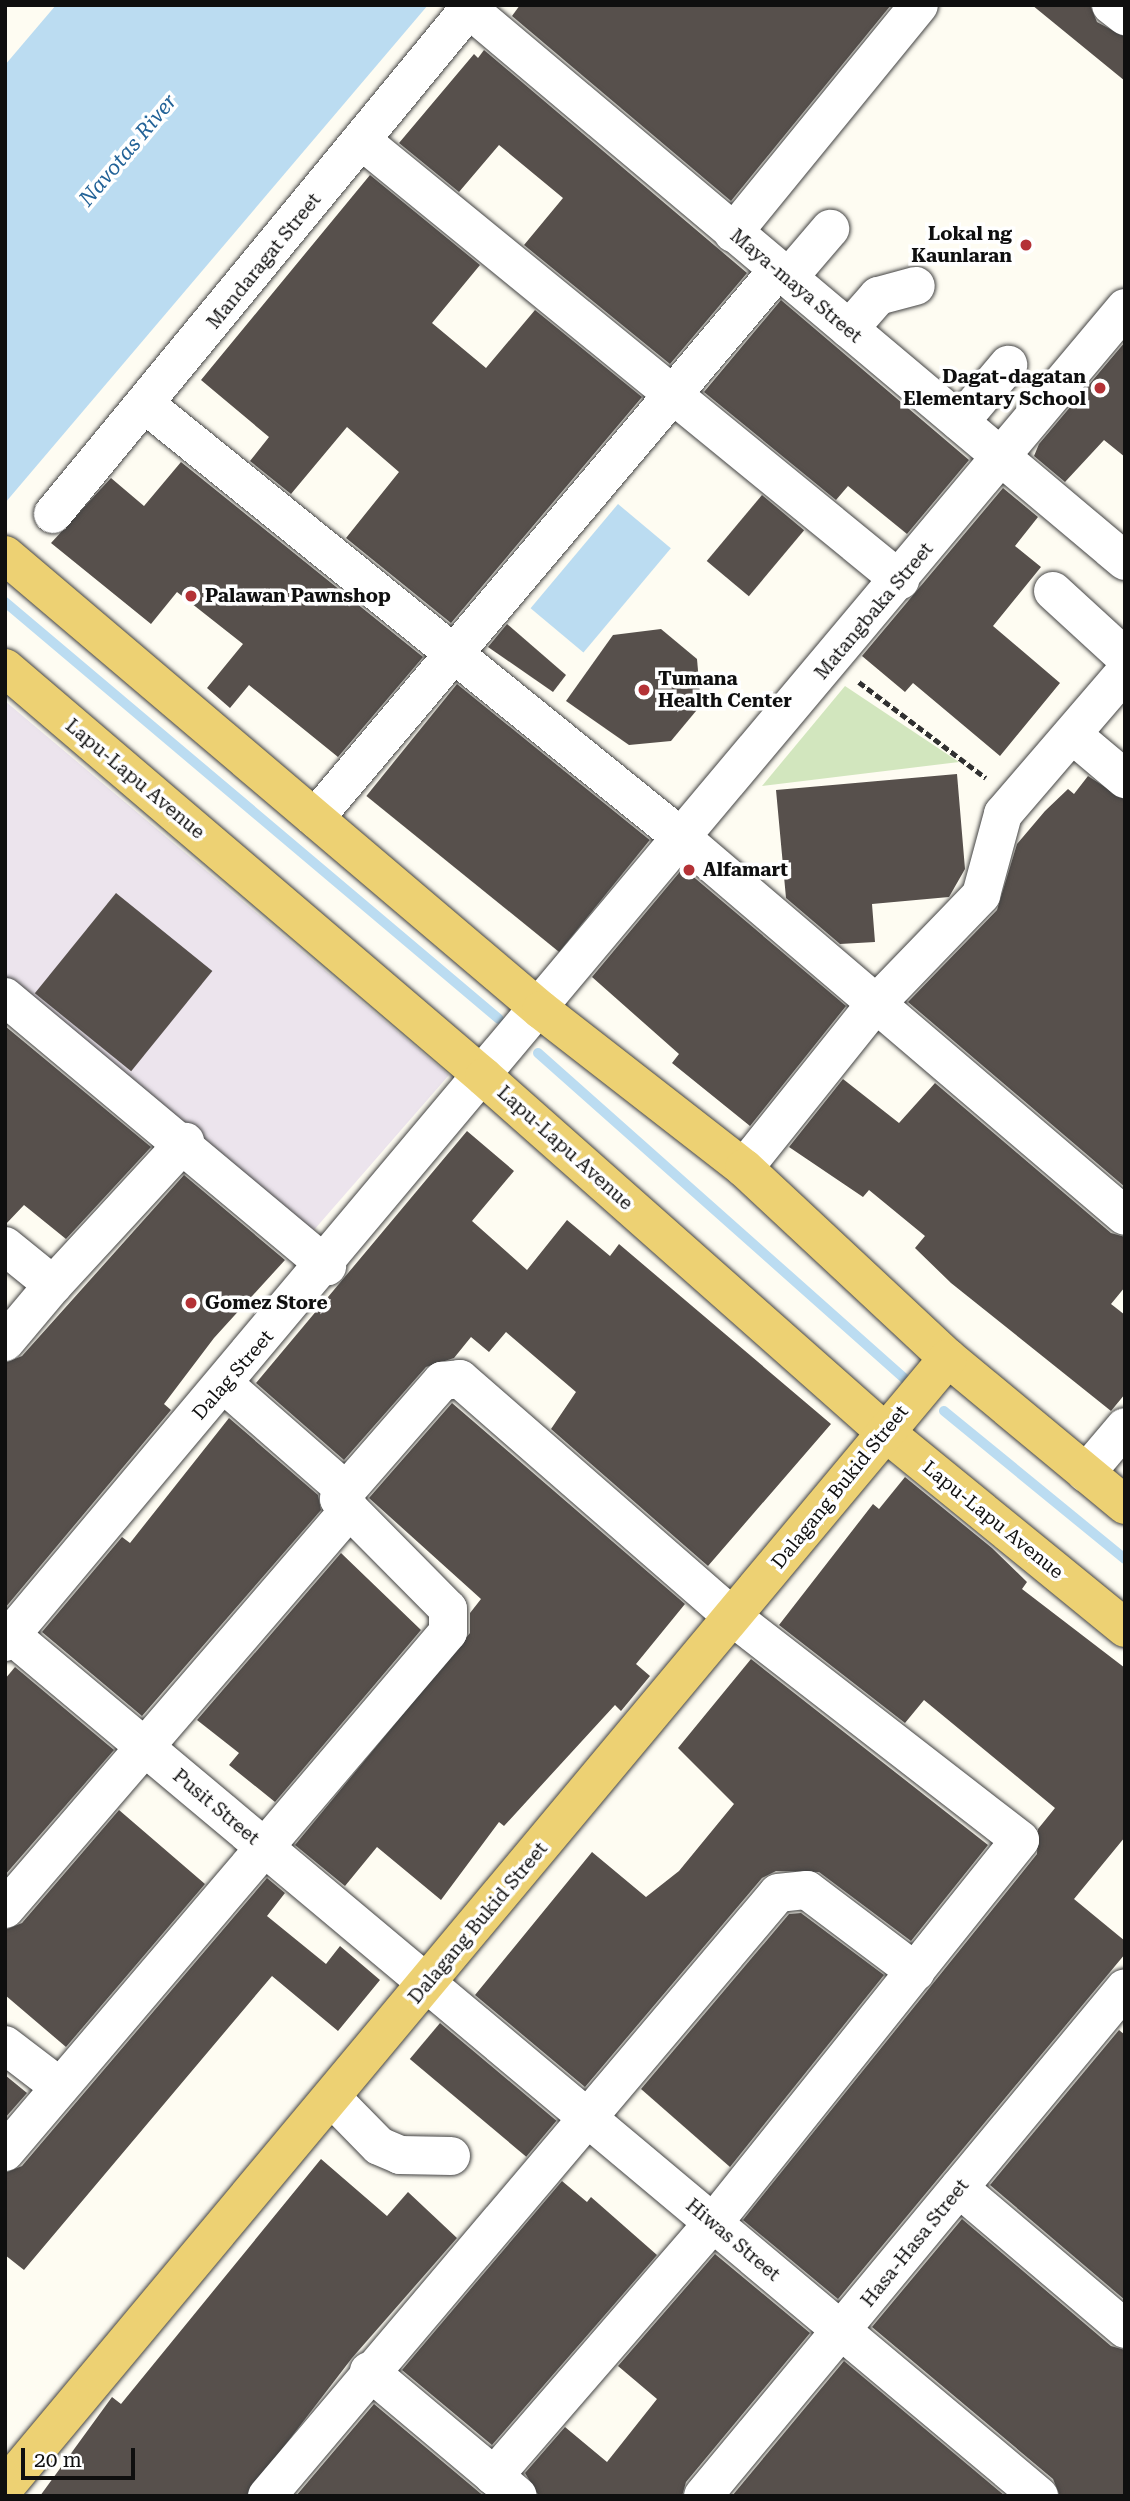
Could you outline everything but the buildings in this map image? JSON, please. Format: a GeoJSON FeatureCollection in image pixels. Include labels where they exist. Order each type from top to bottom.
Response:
{"type":"FeatureCollection","features":[{"type":"Feature","properties":{"kind":"main road"},"geometry":{"type":"LineString","coordinates":[[5,555],[541,1010],[744,1168],[948,1358],[1125,1505]]}},
{"type":"Feature","properties":{"kind":"main road","name":"Lapu-Lapu Avenue"},"geometry":{"type":"LineString","coordinates":[[5,668],[484,1076],[884,1432],[1125,1628]]}},
{"type":"Feature","properties":{"kind":"main road","name":"Dalagang Bukid Street"},"geometry":{"type":"LineString","coordinates":[[5,2487],[734,1618],[884,1432],[948,1358]]}},
{"type":"Feature","properties":{"kind":"street"},"geometry":{"type":"LineString","coordinates":[[733,233],[919,5]]}},
{"type":"Feature","properties":{"kind":"street"},"geometry":{"type":"LineString","coordinates":[[1111,5],[1125,16]]}},
{"type":"Feature","properties":{"kind":"street","name":"Maya-maya Street"},"geometry":{"type":"LineString","coordinates":[[471,7],[733,233],[1125,561]]}},
{"type":"Feature","properties":{"kind":"street","name":"Mandaragat Street"},"geometry":{"type":"LineString","coordinates":[[53,514],[471,7]]}},
{"type":"Feature","properties":{"kind":"street"},"geometry":{"type":"LineString","coordinates":[[361,140],[678,396],[900,580]]}},
{"type":"Feature","properties":{"kind":"street"},"geometry":{"type":"LineString","coordinates":[[315,818],[783,274],[830,229]]}},
{"type":"Feature","properties":{"kind":"street"},"geometry":{"type":"LineString","coordinates":[[849,329],[878,296],[916,286]]}},
{"type":"Feature","properties":{"kind":"street","name":"Matangbaka Street"},"geometry":{"type":"LineString","coordinates":[[541,1010],[1125,308]]}},
{"type":"Feature","properties":{"kind":"street"},"geometry":{"type":"LineString","coordinates":[[960,422],[1008,365]]}},
{"type":"Feature","properties":{"kind":"street"},"geometry":{"type":"LineString","coordinates":[[145,405],[454,657],[682,838],[873,1007],[1125,1216]]}},
{"type":"Feature","properties":{"kind":"street"},"geometry":{"type":"LineString","coordinates":[[1053,591],[1125,657]]}},
{"type":"Feature","properties":{"kind":"street"},"geometry":{"type":"LineString","coordinates":[[744,1168],[873,1007],[981,895],[991,844],[1015,799],[1074,736],[1125,672]]}},
{"type":"Feature","properties":{"kind":"street"},"geometry":{"type":"LineString","coordinates":[[1074,736],[1125,779]]}},
{"type":"Feature","properties":{"kind":"street"},"geometry":{"type":"LineString","coordinates":[[5,997],[185,1142],[327,1266]]}},
{"type":"Feature","properties":{"kind":"street","name":"Dalag Street"},"geometry":{"type":"LineString","coordinates":[[7,1636],[327,1266],[541,1010]]}},
{"type":"Feature","properties":{"kind":"street"},"geometry":{"type":"LineString","coordinates":[[5,1342],[53,1285],[185,1142]]}},
{"type":"Feature","properties":{"kind":"street"},"geometry":{"type":"LineString","coordinates":[[5,1247],[53,1285]]}},
{"type":"Feature","properties":{"kind":"street"},"geometry":{"type":"LineString","coordinates":[[5,1909],[348,1500],[442,1381],[460,1379],[734,1618],[1018,1835],[1019,1847],[713,2223],[506,2486],[369,2371]]}},
{"type":"Feature","properties":{"kind":"street"},"geometry":{"type":"LineString","coordinates":[[5,2152],[261,1844],[339,1761],[451,1623],[448,1609],[348,1500],[225,1385]]}},
{"type":"Feature","properties":{"kind":"street"},"geometry":{"type":"LineString","coordinates":[[1086,1473],[1125,1427]]}},
{"type":"Feature","properties":{"kind":"street","name":"Pusit Street"},"geometry":{"type":"LineString","coordinates":[[7,1636],[142,1744],[427,1984]]}},
{"type":"Feature","properties":{"kind":"street"},"geometry":{"type":"LineString","coordinates":[[267,2496],[369,2371],[778,1893],[807,1890],[916,1972]]}},
{"type":"Feature","properties":{"kind":"street","name":"Hiwas Street"},"geometry":{"type":"LineString","coordinates":[[427,1984],[1039,2496]]}},
{"type":"Feature","properties":{"kind":"street","name":"Hasa-Hasa Street"},"geometry":{"type":"LineString","coordinates":[[704,2496],[1125,1988]]}},
{"type":"Feature","properties":{"kind":"street"},"geometry":{"type":"LineString","coordinates":[[5,2045],[60,2087]]}},
{"type":"Feature","properties":{"kind":"street"},"geometry":{"type":"LineString","coordinates":[[331,2098],[379,2146],[400,2155],[451,2156]]}},
{"type":"Feature","properties":{"kind":"street"},"geometry":{"type":"LineString","coordinates":[[959,2188],[1125,2329]]}},
{"type":"Feature","properties":{"kind":"path"},"geometry":{"type":"LineString","coordinates":[[832,662],[1015,799]]}},
{"type":"Feature","properties":{"kind":"shaded area"},"geometry":{"type":"Polygon","coordinates":[[[5,701],[449,1075],[307,1238],[5,983],[5,701]]]}},
{"type":"Feature","properties":{"kind":"green space"},"geometry":{"type":"Polygon","coordinates":[[[845,686],[959,762],[762,786],[845,686]]]}},
{"type":"Feature","properties":{"kind":"water","name":"Navotas River"},"geometry":{"type":"Polygon","coordinates":[[[56,5],[428,5],[5,503],[5,65],[56,5]]]}},
{"type":"Feature","properties":{"kind":"water"},"geometry":{"type":"Polygon","coordinates":[[[618,504],[671,548],[583,653],[531,608],[618,504]]]}},
{"type":"Feature","properties":{"kind":"waterway"},"geometry":{"type":"LineString","coordinates":[[5,602],[499,1019]]}},
{"type":"Feature","properties":{"kind":"waterway"},"geometry":{"type":"LineString","coordinates":[[538,1053],[906,1380]]}},
{"type":"Feature","properties":{"kind":"waterway"},"geometry":{"type":"LineString","coordinates":[[944,1411],[1125,1559]]}},
{"type":"Feature","properties":{"kind":"place","name":"Lokal ng Kaunlaran"},"geometry":{"type":"Point","coordinates":[1026,245]}},
{"type":"Feature","properties":{"kind":"place","name":"Dagat-dagatan Elementary School"},"geometry":{"type":"Point","coordinates":[1100,388]}},
{"type":"Feature","properties":{"kind":"place","name":"Palawan Pawnshop"},"geometry":{"type":"Point","coordinates":[191,596]}},
{"type":"Feature","properties":{"kind":"place","name":"Tumana Health Center"},"geometry":{"type":"Point","coordinates":[644,690]}},
{"type":"Feature","properties":{"kind":"place","name":"Alfamart"},"geometry":{"type":"Point","coordinates":[689,870]}},
{"type":"Feature","properties":{"kind":"place","name":"Gomez Store"},"geometry":{"type":"Point","coordinates":[191,1303]}}]}
